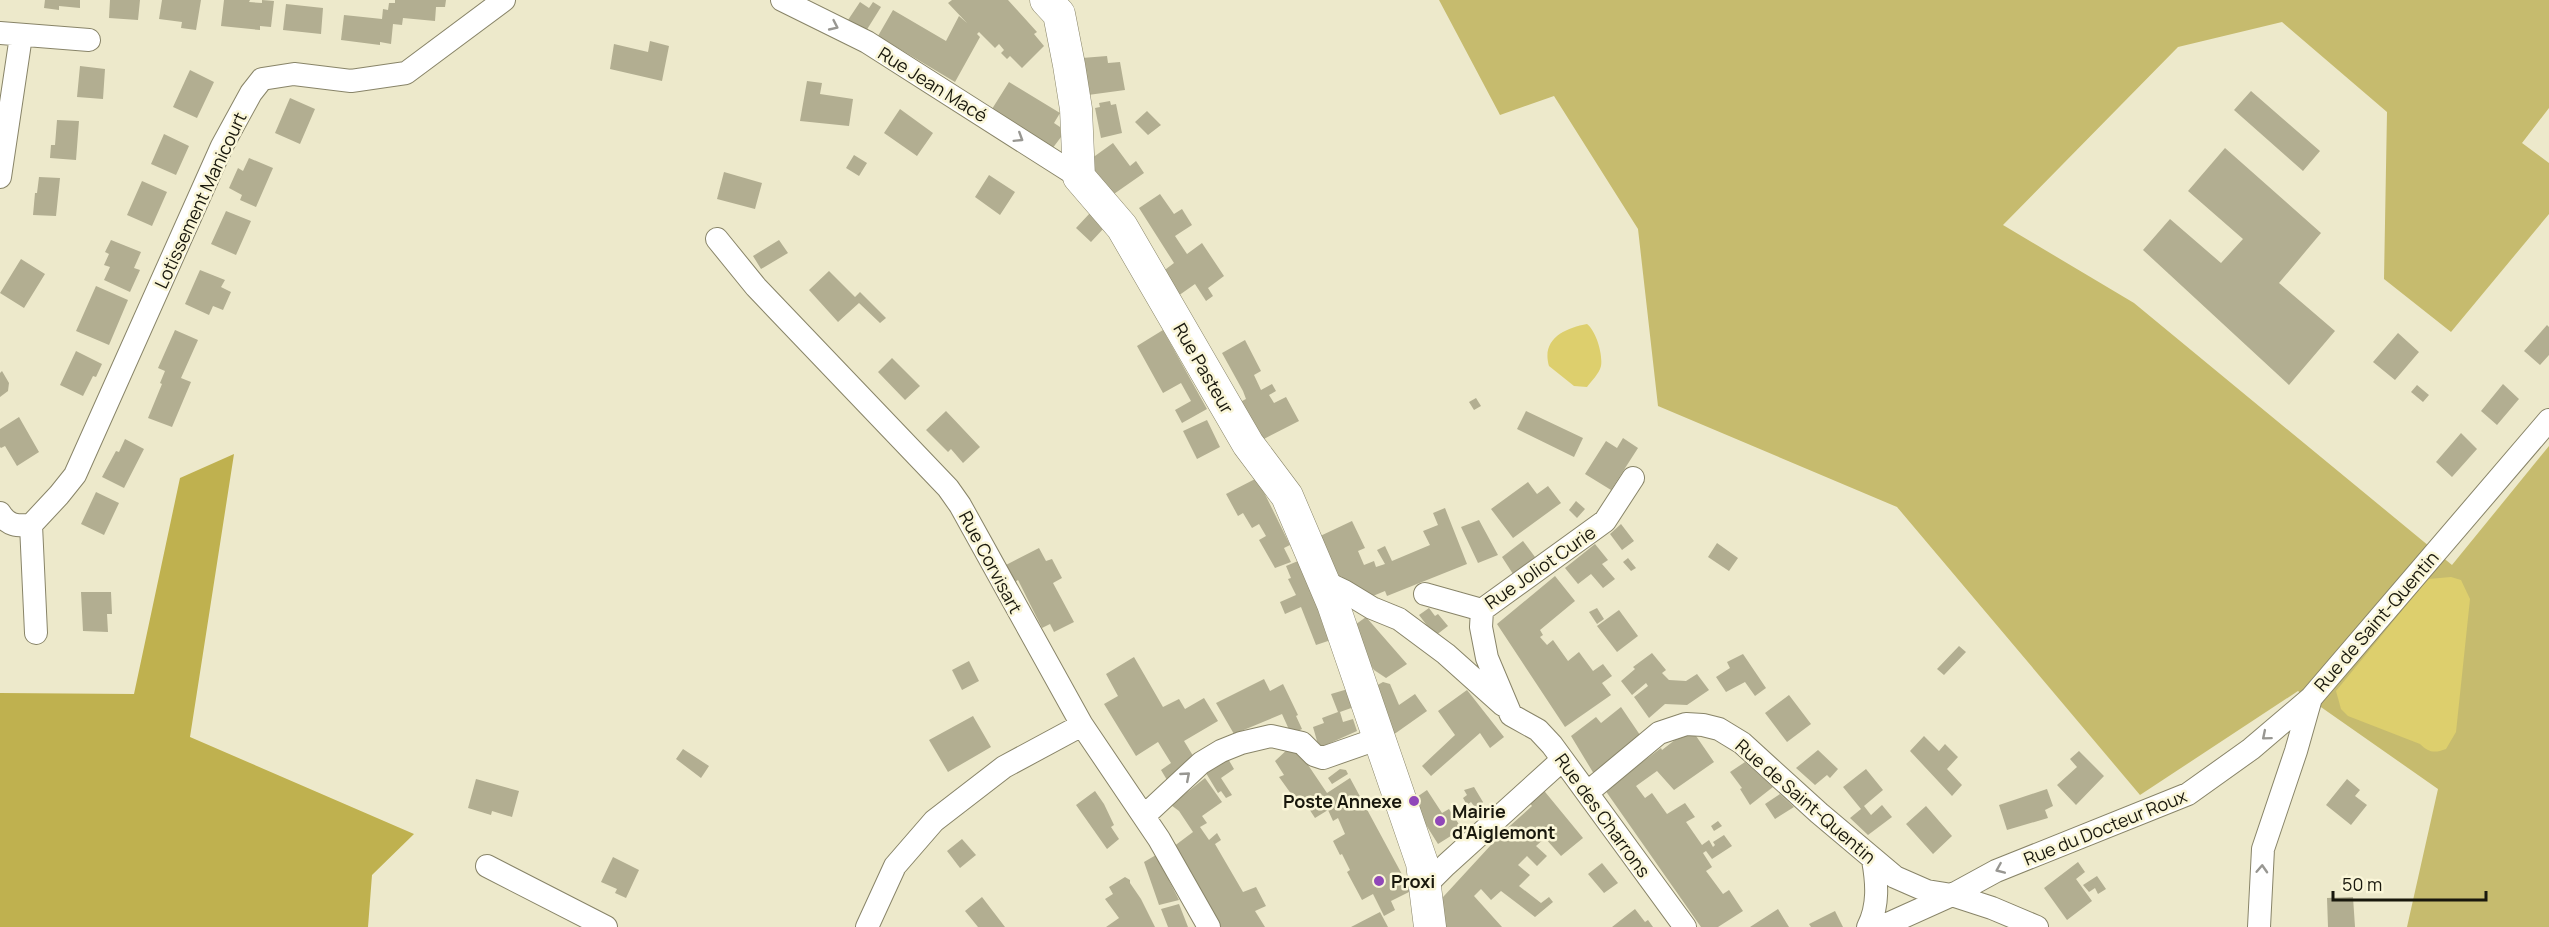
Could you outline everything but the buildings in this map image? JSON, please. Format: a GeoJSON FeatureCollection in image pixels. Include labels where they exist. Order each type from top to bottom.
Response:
{"type":"FeatureCollection","features":[{"type":"Feature","properties":{"kind":"street","name":"Lotissement Manicourt"},"geometry":{"type":"LineString","coordinates":[[31,525],[75,475],[222,146],[251,93],[262,80],[294,74],[351,81],[406,73],[504,0]]}},
{"type":"Feature","properties":{"kind":"street","name":"Rue Jean Macé"},"geometry":{"type":"LineString","coordinates":[[782,0],[867,42],[1079,177]]}},
{"type":"Feature","properties":{"kind":"street"},"geometry":{"type":"LineString","coordinates":[[1046,0],[1059,14],[1069,65],[1076,109],[1079,177]]}},
{"type":"Feature","properties":{"kind":"street"},"geometry":{"type":"LineString","coordinates":[[0,177],[10,35],[89,40]]}},
{"type":"Feature","properties":{"kind":"street","name":"Rue Pasteur"},"geometry":{"type":"LineString","coordinates":[[1079,177],[1122,227],[1248,444],[1287,496],[1323,581],[1422,863],[1430,927]]}},
{"type":"Feature","properties":{"kind":"street","name":"Rue Corvisart"},"geometry":{"type":"LineString","coordinates":[[717,239],[756,287],[948,488],[960,505],[1082,725],[1144,816],[1181,875],[1209,927]]}},
{"type":"Feature","properties":{"kind":"street","name":"Rue de Saint-Quentin"},"geometry":{"type":"LineString","coordinates":[[2259,927],[2263,849],[2296,752],[2311,698],[2549,420]]}},
{"type":"Feature","properties":{"kind":"street","name":"Rue Joliot Curie"},"geometry":{"type":"LineString","coordinates":[[1425,594],[1482,610],[1605,521],[1633,478]]}},
{"type":"Feature","properties":{"kind":"street"},"geometry":{"type":"LineString","coordinates":[[0,513],[5,522],[17,526],[31,525],[36,633]]}},
{"type":"Feature","properties":{"kind":"street","name":"Rue des Charrons"},"geometry":{"type":"LineString","coordinates":[[1323,581],[1399,620],[1446,654],[1495,696],[1512,715],[1538,730],[1588,792],[1684,927]]}},
{"type":"Feature","properties":{"kind":"street"},"geometry":{"type":"LineString","coordinates":[[1482,610],[1481,627],[1487,658],[1512,715]]}},
{"type":"Feature","properties":{"kind":"street","name":"Rue du Docteur Roux"},"geometry":{"type":"LineString","coordinates":[[1881,927],[1952,895],[1996,871],[2188,794],[2251,749],[2311,698]]}},
{"type":"Feature","properties":{"kind":"street","name":"Rue de Saint-Quentin"},"geometry":{"type":"LineString","coordinates":[[1588,792],[1659,733],[1686,724],[1719,729],[1742,742],[1873,860],[1907,884],[1992,908],[2037,927]]}},
{"type":"Feature","properties":{"kind":"street"},"geometry":{"type":"LineString","coordinates":[[867,927],[895,866],[934,821],[1004,766],[1082,725]]}},
{"type":"Feature","properties":{"kind":"street"},"geometry":{"type":"LineString","coordinates":[[1144,816],[1201,763],[1241,743],[1271,736],[1302,743],[1314,755],[1323,758],[1380,738]]}},
{"type":"Feature","properties":{"kind":"street"},"geometry":{"type":"LineString","coordinates":[[1424,887],[1562,760]]}},
{"type":"Feature","properties":{"kind":"street"},"geometry":{"type":"LineString","coordinates":[[1868,927],[1872,919],[1877,882],[1873,860]]}},
{"type":"Feature","properties":{"kind":"street"},"geometry":{"type":"LineString","coordinates":[[486,866],[606,927]]}},
{"type":"Feature","properties":{"kind":"shaded area"},"geometry":{"type":"Polygon","coordinates":[[[1439,0],[2549,0],[2549,108],[2522,143],[2549,163],[2549,214],[2451,332],[2384,279],[2387,112],[2282,22],[2178,47],[2003,225],[2134,303],[2452,565],[2549,446],[2549,927],[2407,927],[2438,789],[2298,691],[2140,795],[1897,507],[1658,406],[1638,229],[1554,96],[1500,115],[1439,0]]]}},
{"type":"Feature","properties":{"kind":"shaded area"},"geometry":{"type":"Polygon","coordinates":[[[1587,324],[1598,343],[1601,366],[1587,387],[1574,386],[1549,366],[1548,349],[1557,336],[1563,332],[1587,324]]]}},
{"type":"Feature","properties":{"kind":"shaded area"},"geometry":{"type":"Polygon","coordinates":[[[234,454],[190,737],[414,834],[372,875],[368,927],[0,927],[0,693],[134,694],[180,478],[234,454]]]}},
{"type":"Feature","properties":{"kind":"shaded area"},"geometry":{"type":"Polygon","coordinates":[[[2451,577],[2461,580],[2470,599],[2456,732],[2446,749],[2432,751],[2420,744],[2348,716],[2341,709],[2336,691],[2428,579],[2451,577]]]}},
{"type":"Feature","properties":{"kind":"place","name":"Poste Annexe"},"geometry":{"type":"Point","coordinates":[1414,801]}},
{"type":"Feature","properties":{"kind":"place","name":"Mairie d'Aiglemont"},"geometry":{"type":"Point","coordinates":[1440,821]}},
{"type":"Feature","properties":{"kind":"place","name":"Proxi"},"geometry":{"type":"Point","coordinates":[1379,881]}}]}
